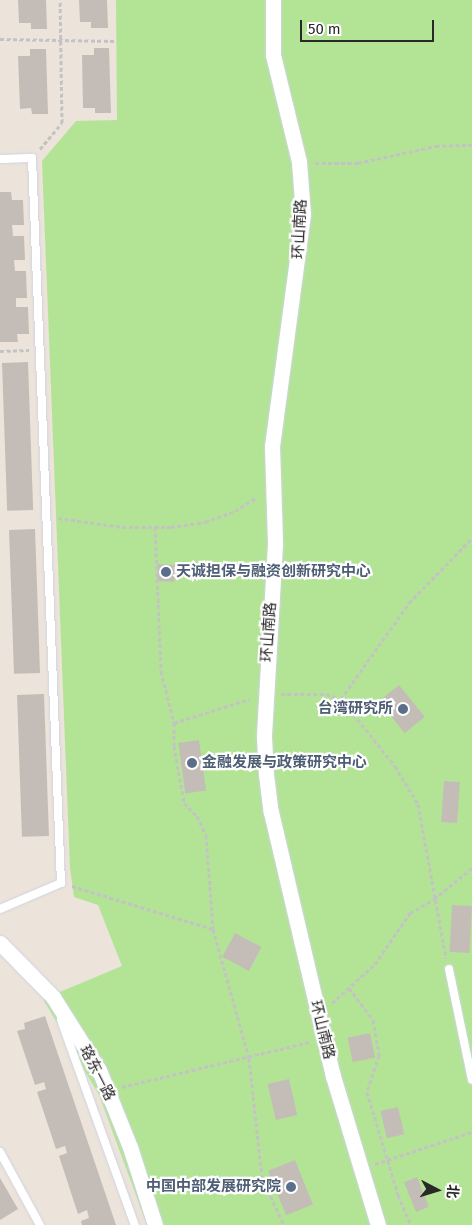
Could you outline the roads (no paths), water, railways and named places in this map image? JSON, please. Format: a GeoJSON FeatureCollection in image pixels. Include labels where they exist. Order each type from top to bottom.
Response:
{"type":"FeatureCollection","features":[{"type":"Feature","properties":{"kind":"street","name":"环山南路"},"geometry":{"type":"LineString","coordinates":[[273,0],[273,55],[300,162],[303,214],[302,243],[278,388],[272,446],[275,544],[264,737],[271,812],[318,1015],[360,1169],[378,1225]]}},
{"type":"Feature","properties":{"kind":"street","name":"珞东一路"},"geometry":{"type":"LineString","coordinates":[[0,943],[53,997],[109,1090],[155,1225]]}},
{"type":"Feature","properties":{"kind":"lane"},"geometry":{"type":"LineString","coordinates":[[0,159],[32,158],[61,883],[0,909]]}},
{"type":"Feature","properties":{"kind":"lane"},"geometry":{"type":"LineString","coordinates":[[449,969],[472,1080]]}},
{"type":"Feature","properties":{"kind":"lane"},"geometry":{"type":"LineString","coordinates":[[53,997],[135,1225]]}},
{"type":"Feature","properties":{"kind":"lane"},"geometry":{"type":"LineString","coordinates":[[0,1152],[40,1225]]}},
{"type":"Feature","properties":{"kind":"place","name":"天诚担保与融资创新研究中心"},"geometry":{"type":"Point","coordinates":[166,572]}},
{"type":"Feature","properties":{"kind":"place","name":"台湾研究所"},"geometry":{"type":"Point","coordinates":[403,709]}},
{"type":"Feature","properties":{"kind":"place","name":"金融发展与政策研究中心"},"geometry":{"type":"Point","coordinates":[192,763]}},
{"type":"Feature","properties":{"kind":"place","name":"中国中部发展研究院"},"geometry":{"type":"Point","coordinates":[291,1187]}}]}
